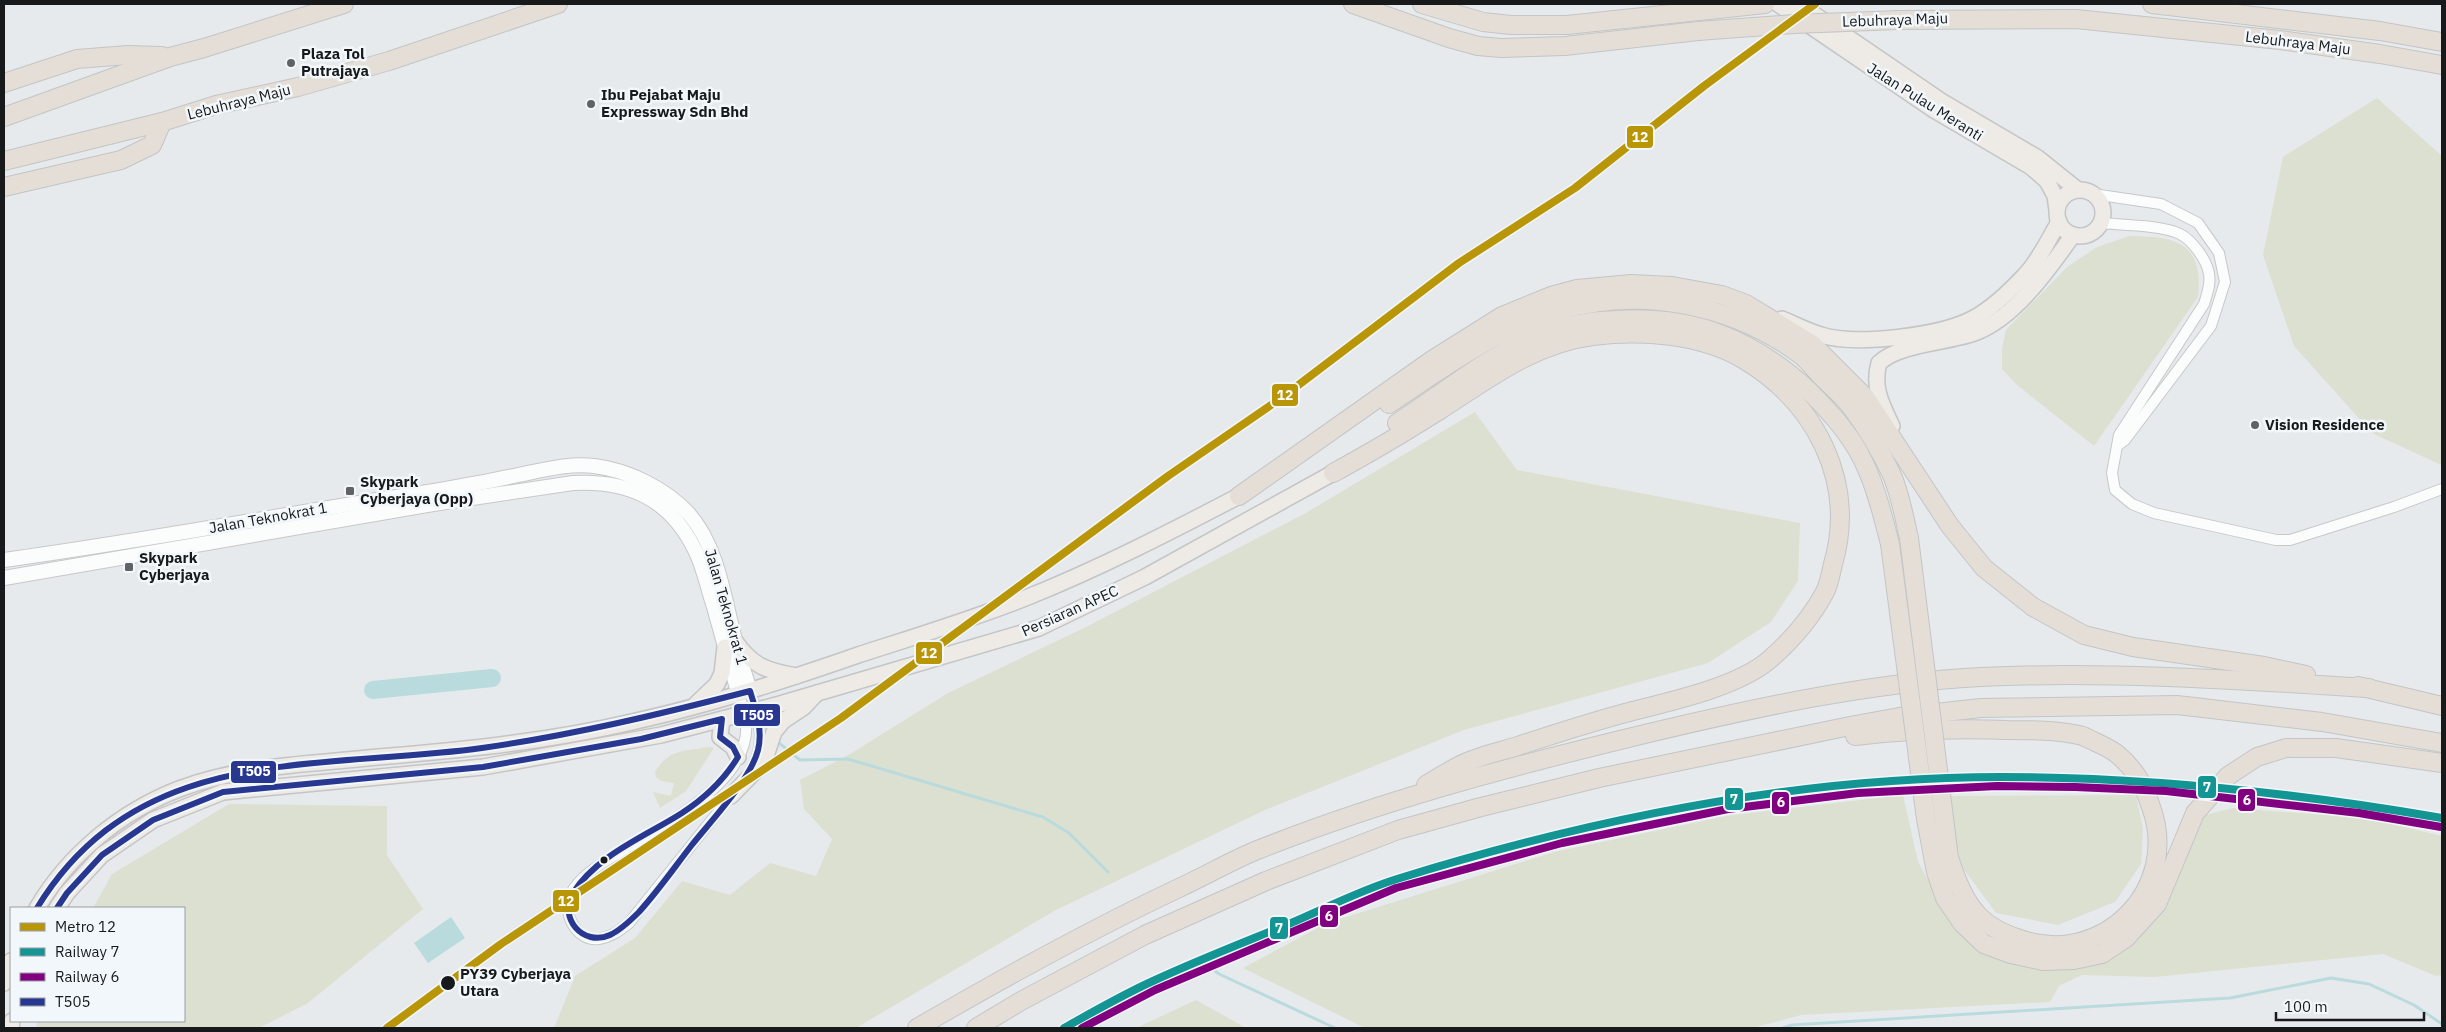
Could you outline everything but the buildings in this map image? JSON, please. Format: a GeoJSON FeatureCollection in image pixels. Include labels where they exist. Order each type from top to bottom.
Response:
{"type":"FeatureCollection","features":[{"type":"Feature","properties":{"kind":"highway"},"geometry":{"type":"LineString","coordinates":[[4,117],[170,57],[344,4]]}},
{"type":"Feature","properties":{"kind":"highway","name":"Lebuhraya Maju"},"geometry":{"type":"LineString","coordinates":[[4,160],[162,122],[216,105],[298,87],[389,61],[558,4]]}},
{"type":"Feature","properties":{"kind":"highway","name":"Lebuhraya Maju"},"geometry":{"type":"LineString","coordinates":[[1353,4],[1449,38],[1501,48],[1565,46],[1698,31],[1794,24],[1899,20],[2076,19],[2280,40],[2442,65]]}},
{"type":"Feature","properties":{"kind":"highway"},"geometry":{"type":"LineString","coordinates":[[1422,4],[1483,22],[1512,25],[1567,25],[1765,4]]}},
{"type":"Feature","properties":{"kind":"highway","name":"Lebuhraya Maju"},"geometry":{"type":"LineString","coordinates":[[2152,4],[2380,31],[2442,42]]}},
{"type":"Feature","properties":{"kind":"highway"},"geometry":{"type":"LineString","coordinates":[[4,83],[77,60],[128,54],[170,57]]}},
{"type":"Feature","properties":{"kind":"highway"},"geometry":{"type":"LineString","coordinates":[[4,187],[121,160],[152,145],[162,122]]}},
{"type":"Feature","properties":{"kind":"highway"},"geometry":{"type":"LineString","coordinates":[[1240,496],[1478,329],[1502,316],[1551,296],[1577,290],[1631,284],[1672,286],[1722,295],[1746,304],[1813,345],[1865,397],[1950,526],[1984,568],[2033,607],[2084,635],[2133,647],[2264,666],[2369,688],[2442,706]]}},
{"type":"Feature","properties":{"kind":"highway"},"geometry":{"type":"LineString","coordinates":[[1240,496],[1358,425],[1477,346],[1511,328],[1557,311],[1583,305],[1633,300],[1671,301],[1718,313],[1762,332],[1802,357],[1852,407],[1892,474],[1910,538],[1949,858],[1960,890],[1978,915],[2000,932],[2038,946],[2059,947],[2099,937],[2118,925],[2143,896],[2151,881],[2158,837],[2156,821],[2143,782],[2116,753],[2083,736],[2063,731],[1900,730],[1710,755]]}},
{"type":"Feature","properties":{"kind":"highway"},"geometry":{"type":"LineString","coordinates":[[1333,473],[1359,451],[1508,349],[1542,334],[1589,321],[1638,318],[1670,320],[1715,331],[1748,346],[1791,375],[1836,417],[1859,452],[1871,480],[1890,544],[1926,819],[1936,872],[1950,904],[1962,923],[1984,944],[2011,954],[2042,961],[2074,960],[2102,954],[2126,938],[2157,904],[2195,813],[2228,776],[2257,757],[2286,748],[2336,748],[2442,762]]}},
{"type":"Feature","properties":{"kind":"highway"},"geometry":{"type":"LineString","coordinates":[[1333,473],[1392,441],[1500,370],[1546,348],[1591,336],[1640,334],[1670,336],[1712,345],[1741,358],[1761,371],[1782,387],[1813,424],[1830,456],[1832,465],[1840,508],[1839,545],[1826,591],[1800,631],[1766,663],[1732,681],[1694,695],[1589,723],[1467,762],[1399,799]]}},
{"type":"Feature","properties":{"kind":"highway"},"geometry":{"type":"LineString","coordinates":[[917,1028],[1006,976],[1131,910],[1246,856],[1399,799],[1602,744],[1700,720],[1844,692],[1977,678],[2172,675],[2369,688]]}},
{"type":"Feature","properties":{"kind":"highway"},"geometry":{"type":"LineString","coordinates":[[976,1028],[1021,1001],[1145,935],[1266,881],[1398,830],[1599,778],[1899,717],[1981,708],[2177,705],[2322,722],[2442,743]]}},
{"type":"Feature","properties":{"kind":"main road","name":"Jalan Pulau Meranti"},"geometry":{"type":"LineString","coordinates":[[1778,4],[1934,110],[2031,167],[2047,181],[2055,196],[2058,216]]}},
{"type":"Feature","properties":{"kind":"main road","name":"Jalan Pulau Meranti"},"geometry":{"type":"LineString","coordinates":[[1799,4],[1941,101],[2038,158],[2078,190]]}},
{"type":"Feature","properties":{"kind":"main road"},"geometry":{"type":"LineString","coordinates":[[1746,304],[1821,336],[1844,339],[1892,338],[1948,326],[1972,319],[1986,310],[2025,276],[2042,253],[2058,216],[2064,196],[2078,190],[2093,194],[2102,208],[2100,223],[2089,234],[2073,235],[2066,232],[2058,216]]}},
{"type":"Feature","properties":{"kind":"main road"},"geometry":{"type":"LineString","coordinates":[[1909,462],[1879,399],[1876,386],[1879,363],[1897,353],[1952,340],[1978,331],[1995,322],[2036,284],[2073,235]]}},
{"type":"Feature","properties":{"kind":"main road","name":"Jalan Teknokrat 1"},"geometry":{"type":"LineString","coordinates":[[4,560],[209,529],[558,467],[594,466],[619,471],[641,480],[672,499],[688,513],[703,534],[709,547],[730,644],[744,693]]}},
{"type":"Feature","properties":{"kind":"main road","name":"Persiaran APEC"},"geometry":{"type":"LineString","coordinates":[[58,907],[67,893],[102,855],[152,820],[223,792],[483,767],[641,739],[750,712],[1039,628],[1145,577],[1333,473]]}},
{"type":"Feature","properties":{"kind":"main road","name":"Jalan Teknokrat 1"},"geometry":{"type":"LineString","coordinates":[[4,578],[433,504],[573,482],[596,481],[618,484],[637,491],[672,516],[697,554],[730,644]]}},
{"type":"Feature","properties":{"kind":"main road","name":"Persiaran APEC"},"geometry":{"type":"LineString","coordinates":[[38,907],[53,882],[93,840],[142,806],[180,789],[218,777],[260,768],[481,748],[636,721],[744,693],[1028,597],[1134,550],[1240,496]]}},
{"type":"Feature","properties":{"kind":"main road"},"geometry":{"type":"LineString","coordinates":[[695,705],[717,684],[730,644],[753,662],[778,672],[798,676]]}},
{"type":"Feature","properties":{"kind":"main road"},"geometry":{"type":"LineString","coordinates":[[731,796],[764,762],[774,732],[783,722],[804,707],[818,692]]}},
{"type":"Feature","properties":{"kind":"main road"},"geometry":{"type":"LineString","coordinates":[[722,719],[720,737],[733,747],[738,757]]}},
{"type":"Feature","properties":{"kind":"main road"},"geometry":{"type":"LineString","coordinates":[[4,983],[10,964]]}},
{"type":"Feature","properties":{"kind":"street"},"geometry":{"type":"LineString","coordinates":[[2093,194],[2161,204],[2198,222],[2219,252],[2225,282],[2210,326],[2125,440],[2117,446]]}},
{"type":"Feature","properties":{"kind":"street"},"geometry":{"type":"LineString","coordinates":[[2100,223],[2147,227],[2180,234],[2198,250],[2209,272],[2209,285],[2204,304],[2119,435],[2112,473],[2115,490],[2132,504],[2154,513],[2276,540],[2290,540],[2331,528],[2442,489]]}},
{"type":"Feature","properties":{"kind":"street"},"geometry":{"type":"LineString","coordinates":[[744,693],[750,712],[761,732],[756,761],[731,796],[629,923],[612,936],[598,939],[588,938],[573,925],[568,907],[570,894],[577,884],[605,861],[699,800],[729,773],[738,757],[745,738],[750,712]]}},
{"type":"Feature","properties":{"kind":"shaded area"},"geometry":{"type":"Polygon","coordinates":[[[2377,98],[2442,156],[2441,465],[2372,433],[2294,346],[2263,255],[2283,157],[2377,98]]]}},
{"type":"Feature","properties":{"kind":"shaded area"},"geometry":{"type":"Polygon","coordinates":[[[2129,236],[2160,238],[2183,246],[2191,254],[2196,265],[2199,279],[2198,297],[2094,446],[2017,385],[2002,369],[2002,349],[2006,330],[2067,267],[2097,247],[2129,236]]]}},
{"type":"Feature","properties":{"kind":"shaded area"},"geometry":{"type":"Polygon","coordinates":[[[1475,412],[1517,470],[1800,523],[1798,581],[1771,622],[1708,663],[1464,730],[1265,810],[1056,910],[856,1028],[554,1028],[575,976],[635,938],[682,881],[730,895],[770,863],[816,876],[832,839],[804,809],[800,780],[850,754],[948,693],[1086,627],[1304,514],[1475,412]]]}},
{"type":"Feature","properties":{"kind":"shaded area"},"geometry":{"type":"Polygon","coordinates":[[[709,747],[714,748],[686,791],[660,808],[653,792],[671,796],[674,783],[661,781],[656,777],[655,772],[661,764],[678,752],[709,747]]]}},
{"type":"Feature","properties":{"kind":"shaded area"},"geometry":{"type":"Polygon","coordinates":[[[1903,795],[1918,862],[1948,915],[1986,955],[2041,968],[2126,945],[2201,816],[2233,808],[2366,818],[2442,836],[2442,975],[2436,976],[2383,954],[2155,977],[2082,975],[2059,986],[2050,1002],[1801,1015],[1753,1028],[1365,1028],[1243,968],[1327,923],[1554,852],[1726,816],[1903,795]]]}},
{"type":"Feature","properties":{"kind":"shaded area"},"geometry":{"type":"Polygon","coordinates":[[[2136,795],[2143,829],[2141,864],[2115,902],[2058,925],[1996,913],[1960,864],[1948,796],[2136,795]]]}},
{"type":"Feature","properties":{"kind":"shaded area"},"geometry":{"type":"Polygon","coordinates":[[[229,804],[387,806],[387,855],[423,909],[308,1003],[259,1028],[36,1028],[37,1022],[185,1022],[185,907],[94,907],[112,874],[229,804]]]}},
{"type":"Feature","properties":{"kind":"shaded area"},"geometry":{"type":"Polygon","coordinates":[[[1196,1000],[1246,1028],[1136,1028],[1196,1000]]]}},
{"type":"Feature","properties":{"kind":"water"},"geometry":{"type":"Polygon","coordinates":[[[451,917],[465,938],[428,963],[414,943],[451,917]]]}},
{"type":"Feature","properties":{"kind":"waterway"},"geometry":{"type":"LineString","coordinates":[[373,690],[492,678]]}},
{"type":"Feature","properties":{"kind":"waterway"},"geometry":{"type":"LineString","coordinates":[[779,743],[800,760],[848,759],[1043,817],[1069,833],[1108,872]]}},
{"type":"Feature","properties":{"kind":"waterway"},"geometry":{"type":"LineString","coordinates":[[1208,965],[1219,974],[1335,1028]]}},
{"type":"Feature","properties":{"kind":"waterway"},"geometry":{"type":"LineString","coordinates":[[1783,1028],[1792,1025],[2230,998],[2331,978],[2369,984],[2414,1005],[2442,1024]]}},
{"type":"Feature","properties":{"kind":"metro line","name":"12"},"geometry":{"type":"LineString","coordinates":[[387,1028],[501,944],[841,718],[1168,476],[1284,396],[1459,263],[1575,188],[1704,86],[1815,4]]}},
{"type":"Feature","properties":{"kind":"rail line","name":"7"},"geometry":{"type":"LineString","coordinates":[[1064,1028],[1130,992],[1170,973],[1384,883],[1470,857],[1620,820],[1771,793],[1848,784],[1924,779],[2001,777],[2112,780],[2167,783],[2277,794],[2442,818]]}},
{"type":"Feature","properties":{"kind":"rail line","name":"6"},"geometry":{"type":"LineString","coordinates":[[1082,1028],[1155,990],[1396,888],[1562,843],[1728,809],[1858,793],[1997,786],[2075,787],[2166,791],[2359,813],[2441,827]]}},
{"type":"Feature","properties":{"kind":"transit line","name":"T505"},"geometry":{"type":"LineString","coordinates":[[38,907],[79,854],[126,816],[179,790],[236,774],[295,765],[419,755],[516,743],[617,723],[750,691],[760,735],[758,750],[747,774],[729,800],[646,904],[626,925],[610,935],[600,938],[591,937],[582,934],[576,928],[569,912],[569,902],[573,893],[583,880],[609,857],[682,813],[706,795],[720,781],[738,757],[733,747],[720,737],[722,719],[641,739],[483,767],[223,792],[153,820],[102,855],[67,893],[58,907]]}},
{"type":"Feature","properties":{"kind":"place","name":"Plaza Tol Putrajaya"},"geometry":{"type":"Point","coordinates":[291,63]}},
{"type":"Feature","properties":{"kind":"place","name":"Ibu Pejabat Maju Expressway Sdn Bhd"},"geometry":{"type":"Point","coordinates":[591,104]}},
{"type":"Feature","properties":{"kind":"place","name":"Vision Residence"},"geometry":{"type":"Point","coordinates":[2255,425]}},
{"type":"Feature","properties":{"kind":"place","name":"Skypark Cyberjaya (Opp)"},"geometry":{"type":"Point","coordinates":[350,491]}},
{"type":"Feature","properties":{"kind":"place","name":"Skypark Cyberjaya"},"geometry":{"type":"Point","coordinates":[129,567]}},
{"type":"Feature","properties":{"kind":"place","name":"PY39 Cyberjaya Utara"},"geometry":{"type":"Point","coordinates":[448,983]}}]}
